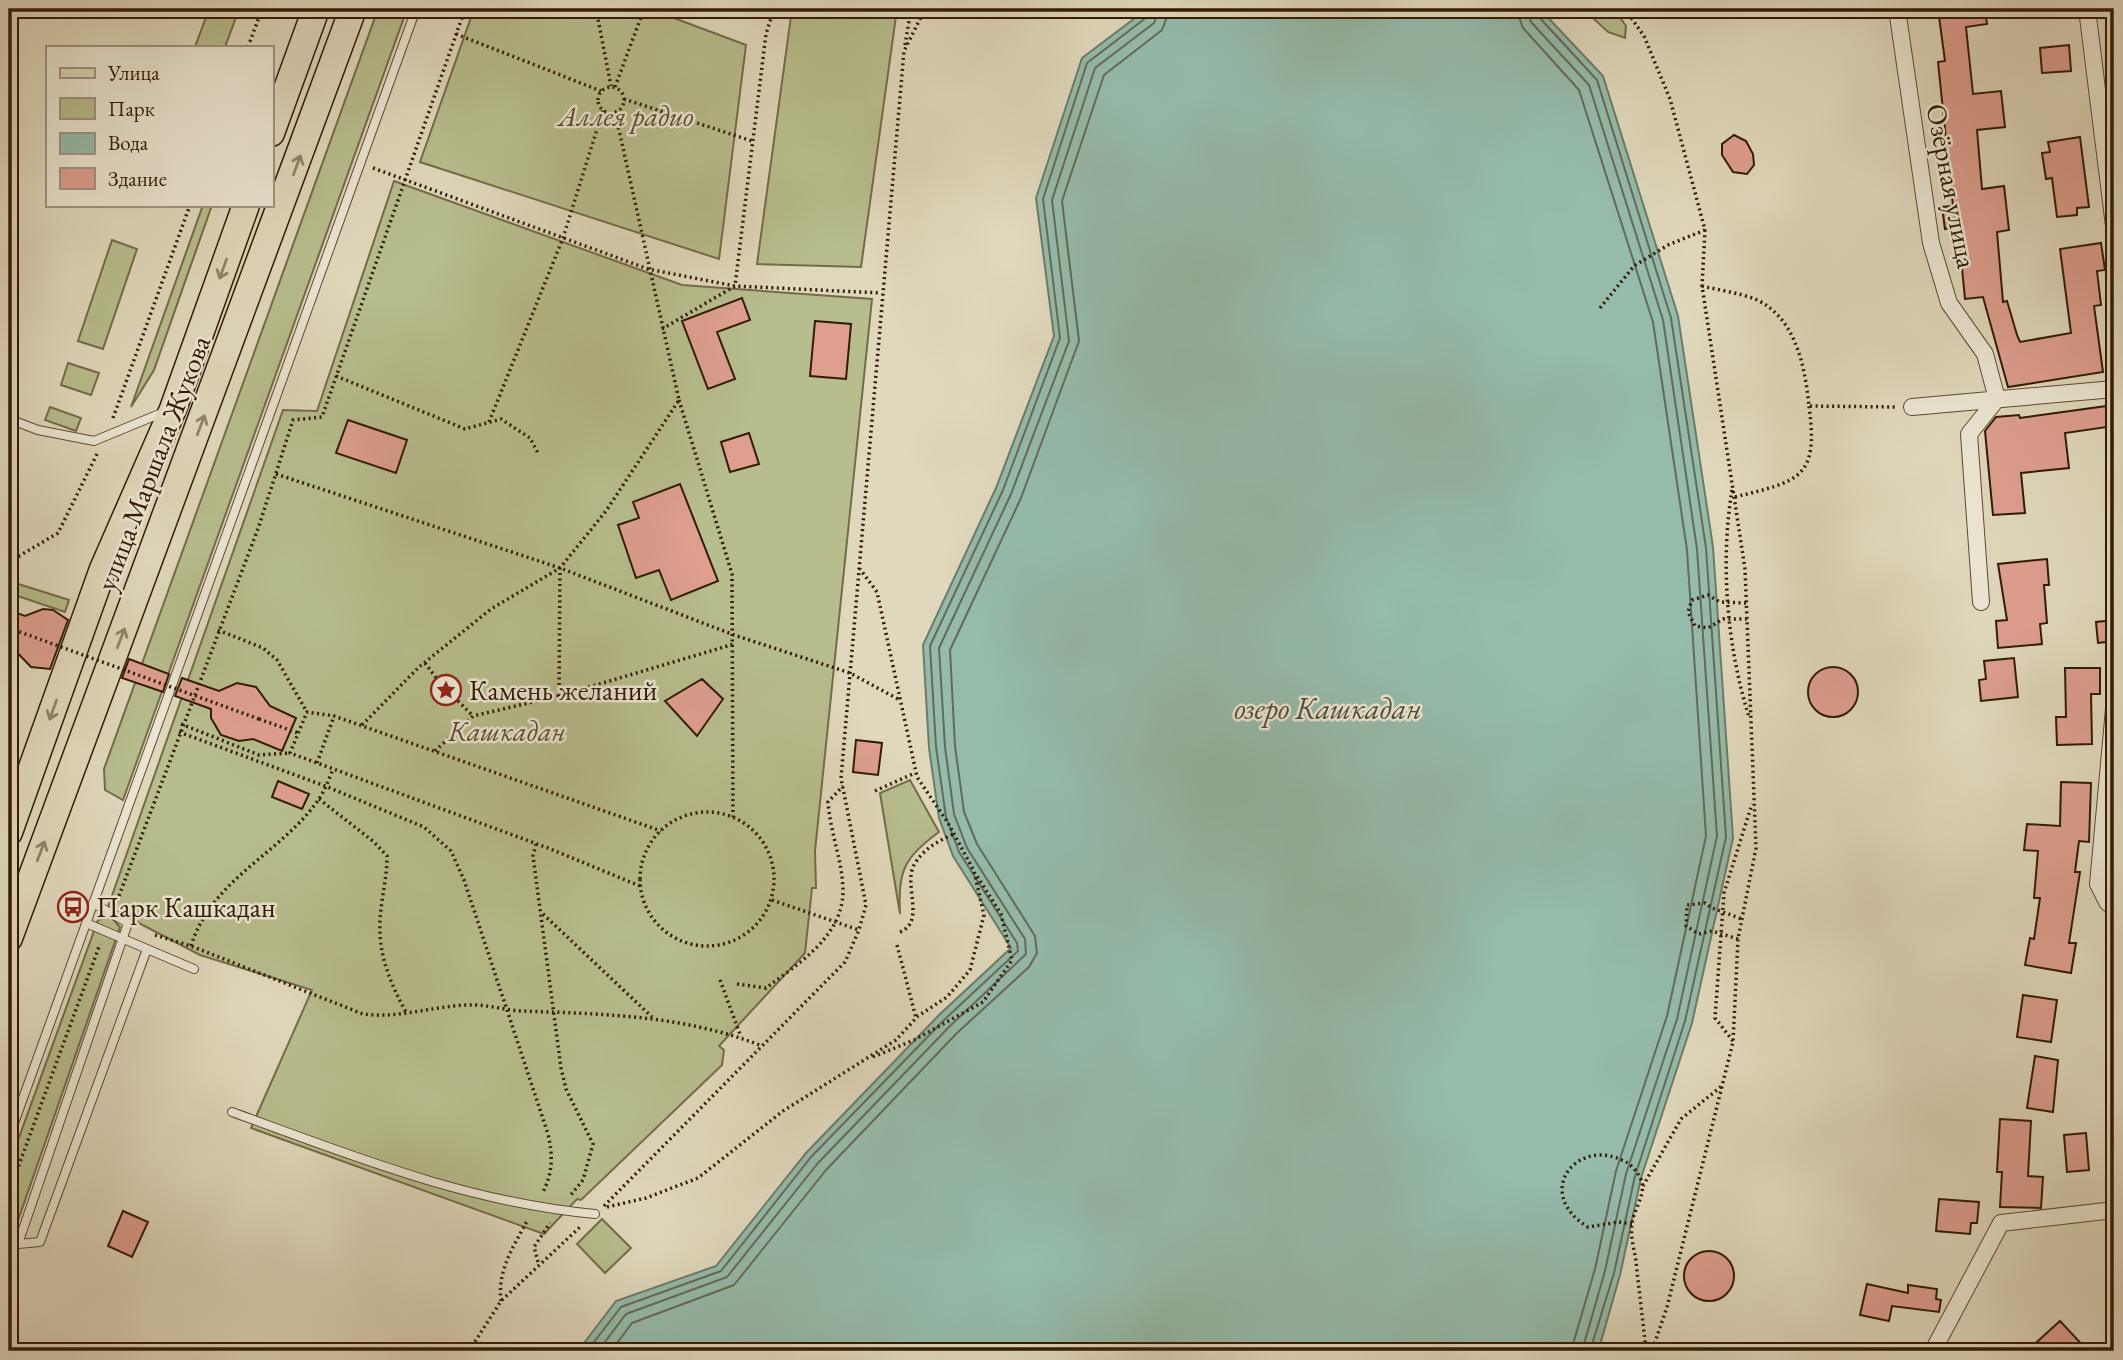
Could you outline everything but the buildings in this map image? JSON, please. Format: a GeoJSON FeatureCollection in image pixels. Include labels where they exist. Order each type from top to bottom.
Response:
{"type":"FeatureCollection","features":[{"type":"Feature","properties":{"kind":"main road"},"geometry":{"type":"LineString","coordinates":[[273,127],[316,9]]}},
{"type":"Feature","properties":{"kind":"main road","name":"улица Маршала Жукова"},"geometry":{"type":"LineString","coordinates":[[9,938],[353,9]]}},
{"type":"Feature","properties":{"kind":"main road","name":"улица Маршала Жукова"},"geometry":{"type":"LineString","coordinates":[[9,832],[103,569],[173,409],[246,206]]}},
{"type":"Feature","properties":{"kind":"street","name":"Озёрная улица"},"geometry":{"type":"LineString","coordinates":[[1897,9],[1931,243],[1949,303],[1985,354],[1997,399]]}},
{"type":"Feature","properties":{"kind":"street"},"geometry":{"type":"LineString","coordinates":[[2087,9],[2114,226]]}},
{"type":"Feature","properties":{"kind":"street"},"geometry":{"type":"LineString","coordinates":[[1912,407],[2114,389]]}},
{"type":"Feature","properties":{"kind":"street"},"geometry":{"type":"LineString","coordinates":[[1980,602],[1969,434],[1997,399]]}},
{"type":"Feature","properties":{"kind":"street"},"geometry":{"type":"LineString","coordinates":[[2114,709],[2098,884],[2107,902],[2114,908]]}},
{"type":"Feature","properties":{"kind":"street"},"geometry":{"type":"LineString","coordinates":[[1935,1347],[2001,1223],[2114,1210]]}},
{"type":"Feature","properties":{"kind":"lane"},"geometry":{"type":"LineString","coordinates":[[9,1137],[416,9]]}},
{"type":"Feature","properties":{"kind":"lane"},"geometry":{"type":"LineString","coordinates":[[723,9],[738,14],[740,9]]}},
{"type":"Feature","properties":{"kind":"lane"},"geometry":{"type":"LineString","coordinates":[[9,419],[38,430],[94,441],[173,409]]}},
{"type":"Feature","properties":{"kind":"lane"},"geometry":{"type":"LineString","coordinates":[[18,1244],[128,923],[93,903]]}},
{"type":"Feature","properties":{"kind":"lane"},"geometry":{"type":"LineString","coordinates":[[86,923],[194,969]]}},
{"type":"Feature","properties":{"kind":"lane"},"geometry":{"type":"LineString","coordinates":[[9,1241],[18,1244],[40,1242],[147,949]]}},
{"type":"Feature","properties":{"kind":"lane"},"geometry":{"type":"LineString","coordinates":[[232,1112],[431,1184],[534,1207],[559,1211],[598,1211]]}},
{"type":"Feature","properties":{"kind":"path"},"geometry":{"type":"LineString","coordinates":[[248,46],[262,9]]}},
{"type":"Feature","properties":{"kind":"path"},"geometry":{"type":"LineString","coordinates":[[112,914],[181,724],[259,526],[293,420],[322,417],[465,9]]}},
{"type":"Feature","properties":{"kind":"path"},"geometry":{"type":"LineString","coordinates":[[596,9],[613,87]]}},
{"type":"Feature","properties":{"kind":"path"},"geometry":{"type":"LineString","coordinates":[[613,87],[644,9]]}},
{"type":"Feature","properties":{"kind":"path"},"geometry":{"type":"LineString","coordinates":[[735,286],[766,34],[774,9]]}},
{"type":"Feature","properties":{"kind":"path"},"geometry":{"type":"LineString","coordinates":[[469,1351],[501,1301],[538,1263],[598,1211],[845,962],[859,930],[866,905],[843,786],[849,673],[881,293],[904,51],[911,9]]}},
{"type":"Feature","properties":{"kind":"path"},"geometry":{"type":"LineString","coordinates":[[904,51],[925,9]]}},
{"type":"Feature","properties":{"kind":"path"},"geometry":{"type":"LineString","coordinates":[[1625,9],[1644,36],[1671,99],[1705,230],[1702,286],[1734,497],[1746,603],[1756,848],[1738,939],[1733,1042],[1667,1307],[1652,1351]]}},
{"type":"Feature","properties":{"kind":"path"},"geometry":{"type":"LineString","coordinates":[[456,34],[601,91],[613,87],[622,92],[622,107],[615,112],[603,110]]}},
{"type":"Feature","properties":{"kind":"path"},"geometry":{"type":"LineString","coordinates":[[489,422],[563,237],[603,110],[598,99],[601,91]]}},
{"type":"Feature","properties":{"kind":"path"},"geometry":{"type":"LineString","coordinates":[[624,99],[752,141]]}},
{"type":"Feature","properties":{"kind":"path"},"geometry":{"type":"LineString","coordinates":[[615,112],[661,330],[679,400],[732,574],[733,817]]}},
{"type":"Feature","properties":{"kind":"path"},"geometry":{"type":"LineString","coordinates":[[361,163],[648,269],[735,286],[881,293]]}},
{"type":"Feature","properties":{"kind":"path"},"geometry":{"type":"LineString","coordinates":[[9,562],[58,533],[106,437],[190,206]]}},
{"type":"Feature","properties":{"kind":"path"},"geometry":{"type":"LineString","coordinates":[[1600,308],[1634,266],[1668,245],[1705,230]]}},
{"type":"Feature","properties":{"kind":"path"},"geometry":{"type":"LineString","coordinates":[[661,330],[735,286]]}},
{"type":"Feature","properties":{"kind":"path"},"geometry":{"type":"LineString","coordinates":[[1702,286],[1756,300],[1773,313],[1793,336],[1805,374],[1813,438],[1809,462],[1787,484],[1734,497]]}},
{"type":"Feature","properties":{"kind":"path"},"geometry":{"type":"LineString","coordinates":[[336,376],[465,429],[501,419],[530,438],[538,453]]}},
{"type":"Feature","properties":{"kind":"path"},"geometry":{"type":"LineString","coordinates":[[362,726],[425,663],[491,609],[560,568],[606,511],[679,400]]}},
{"type":"Feature","properties":{"kind":"path"},"geometry":{"type":"LineString","coordinates":[[1809,406],[1912,407]]}},
{"type":"Feature","properties":{"kind":"path"},"geometry":{"type":"LineString","coordinates":[[276,474],[560,568],[734,635],[849,673],[898,699]]}},
{"type":"Feature","properties":{"kind":"path"},"geometry":{"type":"LineString","coordinates":[[1732,484],[1726,524],[1730,619],[1739,687],[1751,724]]}},
{"type":"Feature","properties":{"kind":"path"},"geometry":{"type":"LineString","coordinates":[[858,567],[877,592],[898,699],[916,772],[1000,914],[1012,960],[983,1002],[914,1040],[865,1060]]}},
{"type":"Feature","properties":{"kind":"path"},"geometry":{"type":"LineString","coordinates":[[559,696],[560,568]]}},
{"type":"Feature","properties":{"kind":"path"},"geometry":{"type":"LineString","coordinates":[[1746,603],[1720,602],[1708,595],[1692,600],[1688,611],[1695,626],[1708,628],[1730,619],[1747,619]]}},
{"type":"Feature","properties":{"kind":"path"},"geometry":{"type":"LineString","coordinates":[[9,628],[298,733]]}},
{"type":"Feature","properties":{"kind":"path"},"geometry":{"type":"LineString","coordinates":[[218,630],[263,648],[277,660],[307,712]]}},
{"type":"Feature","properties":{"kind":"path"},"geometry":{"type":"LineString","coordinates":[[435,751],[474,716],[559,696],[734,644]]}},
{"type":"Feature","properties":{"kind":"path"},"geometry":{"type":"LineString","coordinates":[[425,663],[440,683]]}},
{"type":"Feature","properties":{"kind":"path"},"geometry":{"type":"LineString","coordinates":[[454,697],[457,692],[454,683],[446,680],[440,683],[437,689],[441,698],[454,697],[474,716]]}},
{"type":"Feature","properties":{"kind":"path"},"geometry":{"type":"LineString","coordinates":[[290,752],[307,712]]}},
{"type":"Feature","properties":{"kind":"path"},"geometry":{"type":"LineString","coordinates":[[307,712],[334,716],[661,831]]}},
{"type":"Feature","properties":{"kind":"path"},"geometry":{"type":"LineString","coordinates":[[317,763],[334,716]]}},
{"type":"Feature","properties":{"kind":"path"},"geometry":{"type":"LineString","coordinates":[[181,724],[259,755],[290,752],[640,886]]}},
{"type":"Feature","properties":{"kind":"path"},"geometry":{"type":"LineString","coordinates":[[179,732],[325,786],[424,827],[451,851],[464,880],[553,1155],[548,1182],[505,1264],[499,1283],[501,1301]]}},
{"type":"Feature","properties":{"kind":"path"},"geometry":{"type":"LineString","coordinates":[[191,946],[198,922],[213,900],[273,847],[319,799],[333,769]]}},
{"type":"Feature","properties":{"kind":"path"},"geometry":{"type":"LineString","coordinates":[[876,791],[916,772]]}},
{"type":"Feature","properties":{"kind":"path"},"geometry":{"type":"LineString","coordinates":[[737,984],[766,988],[816,951],[835,922],[843,888],[830,828],[828,802],[843,786]]}},
{"type":"Feature","properties":{"kind":"path"},"geometry":{"type":"LineString","coordinates":[[319,799],[374,842],[387,856],[387,882],[380,921],[383,959],[392,986],[407,1014]]}},
{"type":"Feature","properties":{"kind":"path"},"geometry":{"type":"LineString","coordinates":[[1733,1042],[1715,1018],[1724,893],[1754,799]]}},
{"type":"Feature","properties":{"kind":"path"},"geometry":{"type":"LineString","coordinates":[[714,813],[733,817],[750,827],[773,859],[772,900],[763,918],[748,933],[731,943],[711,947],[691,945],[672,937],[651,915],[640,886],[641,866],[649,847],[661,831],[677,820],[695,814],[714,813]]}},
{"type":"Feature","properties":{"kind":"path"},"geometry":{"type":"LineString","coordinates":[[900,932],[907,929],[914,917],[910,886],[913,866],[927,849],[954,834]]}},
{"type":"Feature","properties":{"kind":"path"},"geometry":{"type":"LineString","coordinates":[[536,844],[533,856],[566,1089],[593,1144],[583,1180],[534,1247],[538,1263]]}},
{"type":"Feature","properties":{"kind":"path"},"geometry":{"type":"LineString","coordinates":[[598,1211],[646,1198],[698,1178],[783,1111],[896,1040],[916,1018],[947,997],[970,970],[984,915],[974,871]]}},
{"type":"Feature","properties":{"kind":"path"},"geometry":{"type":"LineString","coordinates":[[772,900],[859,930]]}},
{"type":"Feature","properties":{"kind":"path"},"geometry":{"type":"LineString","coordinates":[[1738,939],[1712,931],[1699,934],[1686,926],[1684,916],[1687,905],[1695,902],[1705,903],[1742,919]]}},
{"type":"Feature","properties":{"kind":"path"},"geometry":{"type":"LineString","coordinates":[[542,913],[653,1018]]}},
{"type":"Feature","properties":{"kind":"path"},"geometry":{"type":"LineString","coordinates":[[9,1192],[105,931]]}},
{"type":"Feature","properties":{"kind":"path"},"geometry":{"type":"LineString","coordinates":[[142,932],[191,946],[363,1014],[385,1017],[472,1004],[505,1009],[653,1018],[680,1021],[762,1046]]}},
{"type":"Feature","properties":{"kind":"path"},"geometry":{"type":"LineString","coordinates":[[897,946],[916,1018]]}},
{"type":"Feature","properties":{"kind":"path"},"geometry":{"type":"LineString","coordinates":[[720,980],[741,1038]]}},
{"type":"Feature","properties":{"kind":"path"},"geometry":{"type":"LineString","coordinates":[[1646,1351],[1632,1224],[1643,1186],[1681,1119],[1724,1085]]}},
{"type":"Feature","properties":{"kind":"path"},"geometry":{"type":"LineString","coordinates":[[1632,1224],[1619,1222],[1588,1227],[1572,1217],[1561,1190],[1563,1176],[1573,1164],[1593,1155],[1609,1157],[1628,1163],[1641,1178],[1643,1186]]}},
{"type":"Feature","properties":{"kind":"green space"},"geometry":{"type":"Polygon","coordinates":[[[209,9],[239,9],[225,46],[195,46],[209,9]]]}},
{"type":"Feature","properties":{"kind":"green space"},"geometry":{"type":"Polygon","coordinates":[[[378,9],[407,9],[123,800],[105,790],[104,769],[378,9]]]}},
{"type":"Feature","properties":{"kind":"green space","name":"Аллея радио"},"geometry":{"type":"Polygon","coordinates":[[[474,9],[650,9],[746,45],[719,259],[420,162],[474,9]]]}},
{"type":"Feature","properties":{"kind":"green space"},"geometry":{"type":"Polygon","coordinates":[[[792,9],[897,9],[861,267],[757,264],[792,9]]]}},
{"type":"Feature","properties":{"kind":"green space"},"geometry":{"type":"Polygon","coordinates":[[[1583,9],[1614,9],[1626,26],[1625,38],[1608,32],[1583,9]]]}},
{"type":"Feature","properties":{"kind":"green space","name":"Кашкадан"},"geometry":{"type":"Polygon","coordinates":[[[394,181],[682,285],[872,299],[815,851],[816,888],[812,888],[805,953],[719,1046],[724,1050],[722,1065],[581,1200],[577,1199],[544,1234],[251,1128],[312,990],[200,955],[108,907],[283,410],[317,411],[394,181]]]}},
{"type":"Feature","properties":{"kind":"green space"},"geometry":{"type":"Polygon","coordinates":[[[203,206],[212,206],[154,370],[131,407],[203,206]]]}},
{"type":"Feature","properties":{"kind":"green space"},"geometry":{"type":"Polygon","coordinates":[[[112,240],[137,249],[103,349],[78,341],[112,240]]]}},
{"type":"Feature","properties":{"kind":"green space"},"geometry":{"type":"Polygon","coordinates":[[[68,363],[99,373],[91,395],[61,385],[68,363]]]}},
{"type":"Feature","properties":{"kind":"green space"},"geometry":{"type":"Polygon","coordinates":[[[50,407],[81,418],[76,431],[45,420],[50,407]]]}},
{"type":"Feature","properties":{"kind":"green space"},"geometry":{"type":"Polygon","coordinates":[[[12,582],[69,600],[65,612],[9,593],[12,582]]]}},
{"type":"Feature","properties":{"kind":"green space"},"geometry":{"type":"Polygon","coordinates":[[[910,780],[939,832],[918,850],[906,866],[900,886],[900,914],[880,793],[910,780]]]}},
{"type":"Feature","properties":{"kind":"green space"},"geometry":{"type":"Polygon","coordinates":[[[111,917],[120,927],[14,1232],[9,1230],[9,1165],[98,920],[111,917]]]}},
{"type":"Feature","properties":{"kind":"green space"},"geometry":{"type":"Polygon","coordinates":[[[602,1219],[631,1248],[605,1273],[577,1244],[602,1219]]]}},
{"type":"Feature","properties":{"kind":"water","name":"озеро Кашкадан"},"geometry":{"type":"Polygon","coordinates":[[[1147,9],[1540,9],[1603,76],[1678,316],[1713,547],[1733,838],[1692,1023],[1641,1178],[1620,1275],[1600,1345],[1596,1351],[578,1351],[616,1301],[716,1266],[806,1153],[939,1015],[1011,948],[953,856],[939,818],[929,748],[923,645],[996,488],[1054,336],[1036,198],[1082,58],[1147,9]]]}},
{"type":"Feature","properties":{"kind":"place","name":"Камень желаний"},"geometry":{"type":"Point","coordinates":[446,690]}},
{"type":"Feature","properties":{"kind":"place","name":"Парк Кашкадан"},"geometry":{"type":"Point","coordinates":[73,907]}}]}
